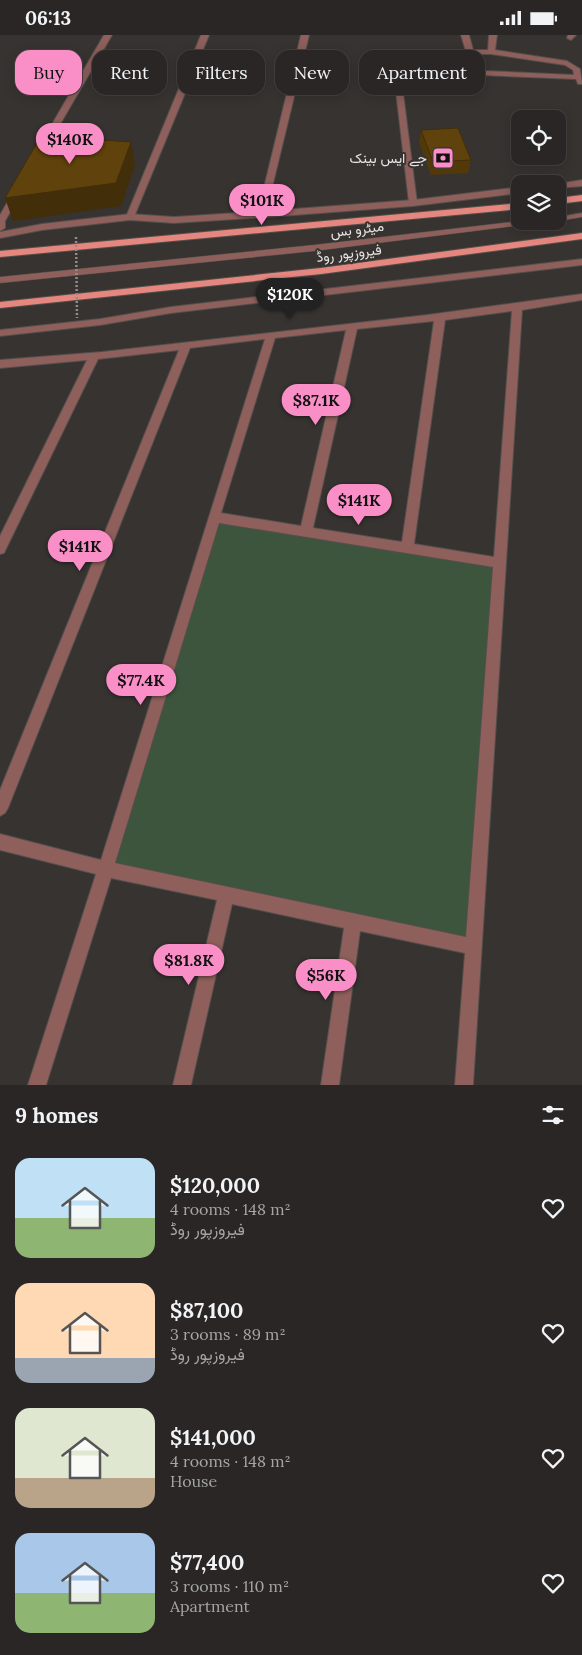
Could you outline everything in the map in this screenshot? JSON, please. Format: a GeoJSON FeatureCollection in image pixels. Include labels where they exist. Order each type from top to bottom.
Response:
{"type":"FeatureCollection","features":[{"type":"Feature","properties":{"kind":"main road"},"geometry":{"type":"LineString","coordinates":[[566,200],[582,198]]}},
{"type":"Feature","properties":{"kind":"main road","name":"فیروزپور روڈ"},"geometry":{"type":"LineString","coordinates":[[0,254],[511,207]]}},
{"type":"Feature","properties":{"kind":"main road","name":"فیروزپور روڈ"},"geometry":{"type":"LineString","coordinates":[[0,305],[321,271],[582,235]]}},
{"type":"Feature","properties":{"kind":"street"},"geometry":{"type":"LineString","coordinates":[[35,161],[108,35]]}},
{"type":"Feature","properties":{"kind":"street"},"geometry":{"type":"LineString","coordinates":[[130,217],[205,35]]}},
{"type":"Feature","properties":{"kind":"street"},"geometry":{"type":"LineString","coordinates":[[268,214],[265,200],[305,35]]}},
{"type":"Feature","properties":{"kind":"street"},"geometry":{"type":"LineString","coordinates":[[465,35],[470,50]]}},
{"type":"Feature","properties":{"kind":"street"},"geometry":{"type":"LineString","coordinates":[[491,53],[494,35]]}},
{"type":"Feature","properties":{"kind":"street"},"geometry":{"type":"LineString","coordinates":[[485,53],[567,63],[576,69],[581,81],[485,73]]}},
{"type":"Feature","properties":{"kind":"street"},"geometry":{"type":"LineString","coordinates":[[399,95],[413,203]]}},
{"type":"Feature","properties":{"kind":"street"},"geometry":{"type":"LineString","coordinates":[[566,185],[582,183]]}},
{"type":"Feature","properties":{"kind":"street"},"geometry":{"type":"LineString","coordinates":[[0,228],[0,221],[20,187]]}},
{"type":"Feature","properties":{"kind":"street"},"geometry":{"type":"LineString","coordinates":[[0,235],[42,227],[130,217],[174,220],[268,214],[413,203],[511,191]]}},
{"type":"Feature","properties":{"kind":"street"},"geometry":{"type":"LineString","coordinates":[[0,333],[91,323],[171,310],[582,262]]}},
{"type":"Feature","properties":{"kind":"street"},"geometry":{"type":"LineString","coordinates":[[0,364],[94,357],[517,308],[582,297]]}},
{"type":"Feature","properties":{"kind":"street"},"geometry":{"type":"LineString","coordinates":[[464,1085],[517,308]]}},
{"type":"Feature","properties":{"kind":"street"},"geometry":{"type":"LineString","coordinates":[[407,548],[440,317]]}},
{"type":"Feature","properties":{"kind":"street"},"geometry":{"type":"LineString","coordinates":[[306,532],[352,327]]}},
{"type":"Feature","properties":{"kind":"street"},"geometry":{"type":"LineString","coordinates":[[37,1085],[107,869],[271,335]]}},
{"type":"Feature","properties":{"kind":"street"},"geometry":{"type":"LineString","coordinates":[[0,808],[186,346]]}},
{"type":"Feature","properties":{"kind":"street"},"geometry":{"type":"LineString","coordinates":[[0,549],[94,357]]}},
{"type":"Feature","properties":{"kind":"street"},"geometry":{"type":"LineString","coordinates":[[214,517],[499,563]]}},
{"type":"Feature","properties":{"kind":"street"},"geometry":{"type":"LineString","coordinates":[[0,842],[107,869],[473,947]]}},
{"type":"Feature","properties":{"kind":"street"},"geometry":{"type":"LineString","coordinates":[[182,1085],[226,894]]}},
{"type":"Feature","properties":{"kind":"street"},"geometry":{"type":"LineString","coordinates":[[330,1085],[354,921]]}},
{"type":"Feature","properties":{"kind":"lane"},"geometry":{"type":"LineString","coordinates":[[566,218],[582,215]]}},
{"type":"Feature","properties":{"kind":"lane","name":"میٹرو بس"},"geometry":{"type":"LineString","coordinates":[[0,280],[314,248],[511,224]]}},
{"type":"Feature","properties":{"kind":"path"},"geometry":{"type":"LineString","coordinates":[[76,237],[77,318]]}},
{"type":"Feature","properties":{"kind":"green space"},"geometry":{"type":"Polygon","coordinates":[[[214,517],[499,563],[473,947],[107,869],[214,517]]]}},
{"type":"Feature","properties":{"kind":"building"},"geometry":{"type":"Polygon","coordinates":[[[458,128],[471,160],[433,162],[421,130],[458,128]]]}},
{"type":"Feature","properties":{"kind":"building"},"geometry":{"type":"Polygon","coordinates":[[[41,136],[131,142],[116,183],[5,198],[41,136]]]}},
{"type":"Feature","properties":{"kind":"place","name":"جے ایس بینک"},"geometry":{"type":"Point","coordinates":[443,158]}}]}
